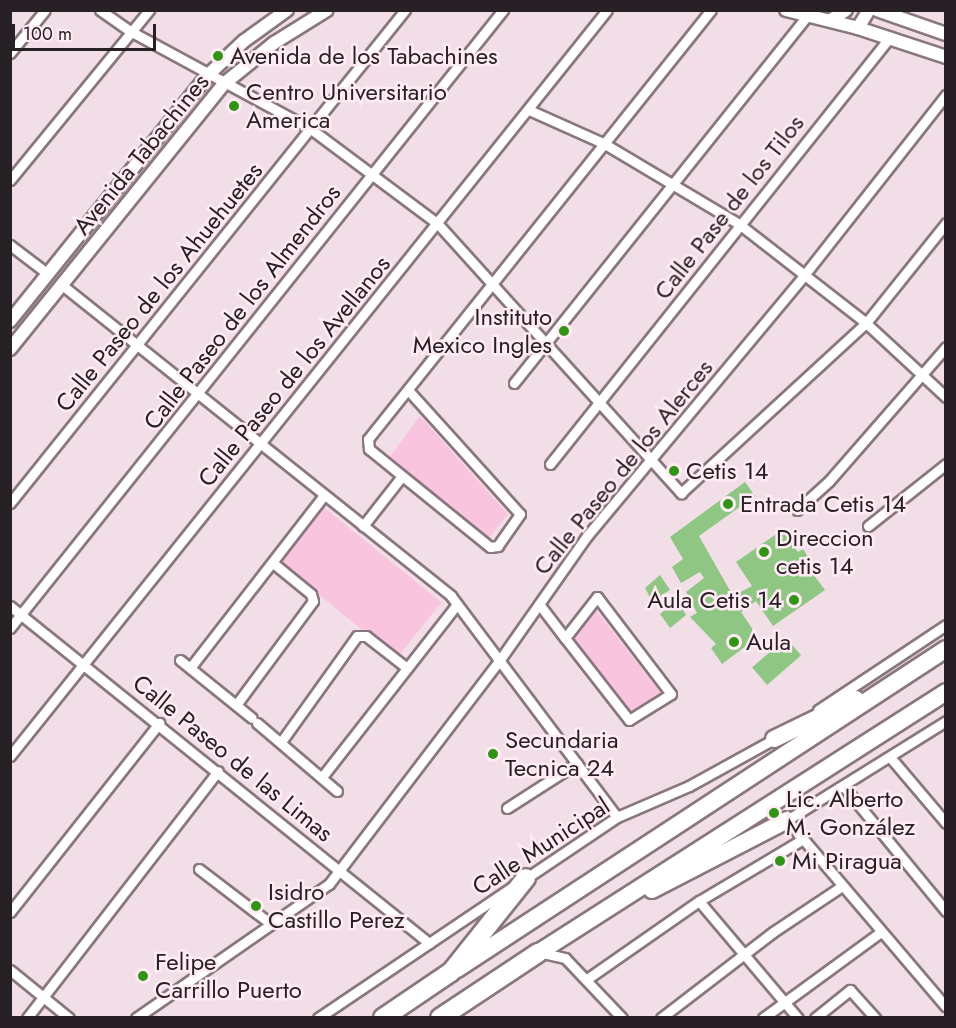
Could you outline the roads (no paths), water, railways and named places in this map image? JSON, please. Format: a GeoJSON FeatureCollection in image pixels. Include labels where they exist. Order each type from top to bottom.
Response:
{"type":"FeatureCollection","features":[{"type":"Feature","properties":{"kind":"highway"},"geometry":{"type":"LineString","coordinates":[[774,739],[811,724],[945,648]]}},
{"type":"Feature","properties":{"kind":"highway"},"geometry":{"type":"LineString","coordinates":[[383,1017],[787,756],[945,648]]}},
{"type":"Feature","properties":{"kind":"highway"},"geometry":{"type":"LineString","coordinates":[[440,1017],[612,904],[945,692]]}},
{"type":"Feature","properties":{"kind":"highway"},"geometry":{"type":"LineString","coordinates":[[612,904],[635,898],[787,820]]}},
{"type":"Feature","properties":{"kind":"highway"},"geometry":{"type":"LineString","coordinates":[[451,972],[526,878]]}},
{"type":"Feature","properties":{"kind":"street"},"geometry":{"type":"LineString","coordinates":[[10,53],[45,10]]}},
{"type":"Feature","properties":{"kind":"street"},"geometry":{"type":"LineString","coordinates":[[100,10],[130,31],[208,75],[311,129],[374,173],[438,224],[681,493],[866,323],[945,223]]}},
{"type":"Feature","properties":{"kind":"street"},"geometry":{"type":"LineString","coordinates":[[10,180],[149,10]]}},
{"type":"Feature","properties":{"kind":"street","name":"Avenida Tabachines"},"geometry":{"type":"LineString","coordinates":[[10,321],[208,75],[244,41],[287,10]]}},
{"type":"Feature","properties":{"kind":"street","name":"Avenida Tabachines"},"geometry":{"type":"LineString","coordinates":[[10,349],[225,83],[274,43],[327,10]]}},
{"type":"Feature","properties":{"kind":"street","name":"Calle Paseo de los Ahuehuetes"},"geometry":{"type":"LineString","coordinates":[[10,503],[405,10]]}},
{"type":"Feature","properties":{"kind":"street","name":"Calle Paseo de los Almendros"},"geometry":{"type":"LineString","coordinates":[[10,628],[503,10]]}},
{"type":"Feature","properties":{"kind":"street","name":"Calle Paseo de los Avellanos"},"geometry":{"type":"LineString","coordinates":[[10,756],[607,10]]}},
{"type":"Feature","properties":{"kind":"street"},"geometry":{"type":"LineString","coordinates":[[408,390],[517,509],[520,519],[498,546],[490,547],[366,444],[491,282],[711,10]]}},
{"type":"Feature","properties":{"kind":"street"},"geometry":{"type":"LineString","coordinates":[[786,10],[890,37],[945,57]]}},
{"type":"Feature","properties":{"kind":"street"},"geometry":{"type":"LineString","coordinates":[[831,20],[846,10]]}},
{"type":"Feature","properties":{"kind":"street"},"geometry":{"type":"LineString","coordinates":[[858,28],[869,10]]}},
{"type":"Feature","properties":{"kind":"street"},"geometry":{"type":"LineString","coordinates":[[877,10],[908,15],[945,34]]}},
{"type":"Feature","properties":{"kind":"street"},"geometry":{"type":"LineString","coordinates":[[514,383],[808,15]]}},
{"type":"Feature","properties":{"kind":"street","name":"Calle Pase de los Tilos"},"geometry":{"type":"LineString","coordinates":[[550,464],[890,37]]}},
{"type":"Feature","properties":{"kind":"street","name":"Calle Paseo de los Alerces"},"geometry":{"type":"LineString","coordinates":[[136,1017],[329,884],[499,661],[587,536],[805,274],[945,95]]}},
{"type":"Feature","properties":{"kind":"street"},"geometry":{"type":"LineString","coordinates":[[529,110],[603,143],[674,182],[739,224],[866,323],[945,397]]}},
{"type":"Feature","properties":{"kind":"street"},"geometry":{"type":"LineString","coordinates":[[10,244],[48,274]]}},
{"type":"Feature","properties":{"kind":"street"},"geometry":{"type":"LineString","coordinates":[[62,285],[457,604],[617,817]]}},
{"type":"Feature","properties":{"kind":"street"},"geometry":{"type":"LineString","coordinates":[[797,510],[922,376],[945,346]]}},
{"type":"Feature","properties":{"kind":"street"},"geometry":{"type":"LineString","coordinates":[[868,526],[945,464]]}},
{"type":"Feature","properties":{"kind":"street"},"geometry":{"type":"LineString","coordinates":[[363,526],[402,476]]}},
{"type":"Feature","properties":{"kind":"street"},"geometry":{"type":"LineString","coordinates":[[190,668],[324,495]]}},
{"type":"Feature","properties":{"kind":"street"},"geometry":{"type":"LineString","coordinates":[[236,705],[314,598],[273,563]]}},
{"type":"Feature","properties":{"kind":"street"},"geometry":{"type":"LineString","coordinates":[[539,604],[565,638],[629,720],[671,694],[597,597],[565,638]]}},
{"type":"Feature","properties":{"kind":"street"},"geometry":{"type":"LineString","coordinates":[[322,777],[457,604]]}},
{"type":"Feature","properties":{"kind":"street","name":"Calle Paseo de las Limas"},"geometry":{"type":"LineString","coordinates":[[10,606],[85,663],[429,943]]}},
{"type":"Feature","properties":{"kind":"street","name":"Calle Municipal"},"geometry":{"type":"LineString","coordinates":[[318,1017],[617,817],[689,786],[774,739],[945,625]]}},
{"type":"Feature","properties":{"kind":"street"},"geometry":{"type":"LineString","coordinates":[[281,742],[357,636],[366,636],[407,668]]}},
{"type":"Feature","properties":{"kind":"street"},"geometry":{"type":"LineString","coordinates":[[180,660],[337,791]]}},
{"type":"Feature","properties":{"kind":"street"},"geometry":{"type":"LineString","coordinates":[[10,912],[159,723]]}},
{"type":"Feature","properties":{"kind":"street"},"geometry":{"type":"LineString","coordinates":[[944,725],[787,820],[945,1007]]}},
{"type":"Feature","properties":{"kind":"street"},"geometry":{"type":"LineString","coordinates":[[890,757],[945,823]]}},
{"type":"Feature","properties":{"kind":"street"},"geometry":{"type":"LineString","coordinates":[[507,808],[577,763]]}},
{"type":"Feature","properties":{"kind":"street"},"geometry":{"type":"LineString","coordinates":[[27,1017],[218,771]]}},
{"type":"Feature","properties":{"kind":"street"},"geometry":{"type":"LineString","coordinates":[[844,787],[945,910]]}},
{"type":"Feature","properties":{"kind":"street"},"geometry":{"type":"LineString","coordinates":[[587,979],[699,901],[803,839]]}},
{"type":"Feature","properties":{"kind":"street"},"geometry":{"type":"LineString","coordinates":[[199,868],[271,924]]}},
{"type":"Feature","properties":{"kind":"street"},"geometry":{"type":"LineString","coordinates":[[661,1017],[744,954],[842,886]]}},
{"type":"Feature","properties":{"kind":"street"},"geometry":{"type":"LineString","coordinates":[[699,901],[798,1017]]}},
{"type":"Feature","properties":{"kind":"street"},"geometry":{"type":"LineString","coordinates":[[763,1017],[881,932]]}},
{"type":"Feature","properties":{"kind":"street"},"geometry":{"type":"LineString","coordinates":[[538,953],[564,958],[622,1017]]}},
{"type":"Feature","properties":{"kind":"street"},"geometry":{"type":"LineString","coordinates":[[10,970],[69,1017]]}},
{"type":"Feature","properties":{"kind":"street"},"geometry":{"type":"LineString","coordinates":[[814,1017],[850,990],[875,1017]]}},
{"type":"Feature","properties":{"kind":"place","name":"Avenida de los Tabachines"},"geometry":{"type":"Point","coordinates":[218,56]}},
{"type":"Feature","properties":{"kind":"place","name":"Centro Universitario America"},"geometry":{"type":"Point","coordinates":[234,106]}},
{"type":"Feature","properties":{"kind":"place","name":"Instituto Mexico Ingles"},"geometry":{"type":"Point","coordinates":[564,331]}},
{"type":"Feature","properties":{"kind":"place","name":"Cetis 14"},"geometry":{"type":"Point","coordinates":[674,471]}},
{"type":"Feature","properties":{"kind":"place","name":"Entrada Cetis 14"},"geometry":{"type":"Point","coordinates":[728,504]}},
{"type":"Feature","properties":{"kind":"place","name":"Direccion cetis 14"},"geometry":{"type":"Point","coordinates":[764,552]}},
{"type":"Feature","properties":{"kind":"place","name":"Aula Cetis 14"},"geometry":{"type":"Point","coordinates":[794,600]}},
{"type":"Feature","properties":{"kind":"place","name":"Aula"},"geometry":{"type":"Point","coordinates":[734,642]}},
{"type":"Feature","properties":{"kind":"place","name":"Secundaria Tecnica 24"},"geometry":{"type":"Point","coordinates":[493,754]}},
{"type":"Feature","properties":{"kind":"place","name":"Lic. Alberto M. González"},"geometry":{"type":"Point","coordinates":[774,813]}},
{"type":"Feature","properties":{"kind":"place","name":"Mi Piragua"},"geometry":{"type":"Point","coordinates":[780,861]}},
{"type":"Feature","properties":{"kind":"place","name":"Isidro Castillo Perez"},"geometry":{"type":"Point","coordinates":[256,906]}},
{"type":"Feature","properties":{"kind":"place","name":"Felipe Carrillo Puerto"},"geometry":{"type":"Point","coordinates":[143,976]}}]}
